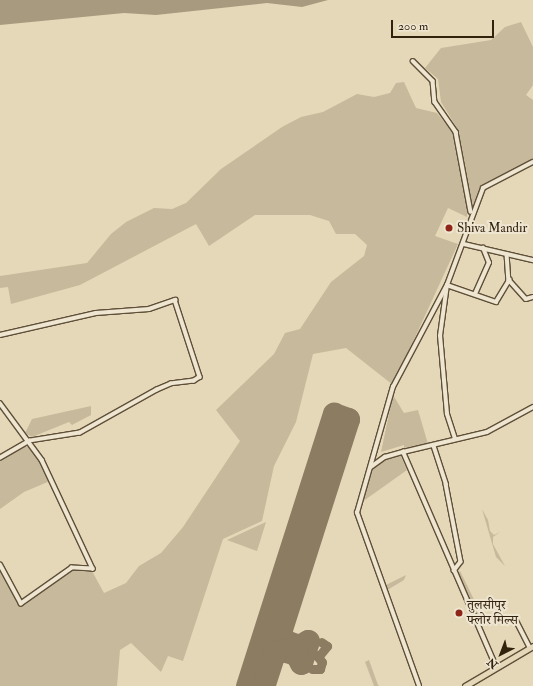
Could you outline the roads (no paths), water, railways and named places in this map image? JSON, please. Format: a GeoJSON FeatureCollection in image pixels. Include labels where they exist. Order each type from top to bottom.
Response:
{"type":"FeatureCollection","features":[{"type":"Feature","properties":{"kind":"main road"},"geometry":{"type":"LineString","coordinates":[[465,686],[532,647]]}},
{"type":"Feature","properties":{"kind":"street"},"geometry":{"type":"LineString","coordinates":[[412,61],[433,81],[435,102],[456,132],[471,213]]}},
{"type":"Feature","properties":{"kind":"street"},"geometry":{"type":"LineString","coordinates":[[419,686],[357,513],[393,387],[447,285],[464,244],[471,213],[483,188],[533,162]]}},
{"type":"Feature","properties":{"kind":"street"},"geometry":{"type":"LineString","coordinates":[[464,244],[533,260]]}},
{"type":"Feature","properties":{"kind":"street"},"geometry":{"type":"LineString","coordinates":[[475,294],[489,263],[484,248]]}},
{"type":"Feature","properties":{"kind":"street"},"geometry":{"type":"LineString","coordinates":[[447,285],[496,302],[509,280],[507,254]]}},
{"type":"Feature","properties":{"kind":"street"},"geometry":{"type":"LineString","coordinates":[[509,280],[526,299],[533,297]]}},
{"type":"Feature","properties":{"kind":"street"},"geometry":{"type":"LineString","coordinates":[[447,285],[440,336],[447,414],[455,439]]}},
{"type":"Feature","properties":{"kind":"street"},"geometry":{"type":"LineString","coordinates":[[0,335],[81,316],[149,309],[174,300],[200,373],[198,380],[157,390],[80,433],[30,441],[0,458]]}},
{"type":"Feature","properties":{"kind":"street"},"geometry":{"type":"LineString","coordinates":[[0,403],[30,441],[93,569],[72,568],[20,604],[0,565]]}},
{"type":"Feature","properties":{"kind":"street"},"geometry":{"type":"LineString","coordinates":[[370,468],[385,457],[487,432],[533,407]]}},
{"type":"Feature","properties":{"kind":"street"},"geometry":{"type":"LineString","coordinates":[[434,446],[446,484],[461,562],[454,571]]}},
{"type":"Feature","properties":{"kind":"street"},"geometry":{"type":"LineString","coordinates":[[402,452],[496,667]]}},
{"type":"Feature","properties":{"kind":"street"},"geometry":{"type":"LineString","coordinates":[[515,618],[532,647]]}},
{"type":"Feature","properties":{"kind":"place","name":"Shiva Mandir"},"geometry":{"type":"Point","coordinates":[449,228]}},
{"type":"Feature","properties":{"kind":"place","name":"तुलसीपुर फ्लोर मिल्स"},"geometry":{"type":"Point","coordinates":[459,613]}}]}
